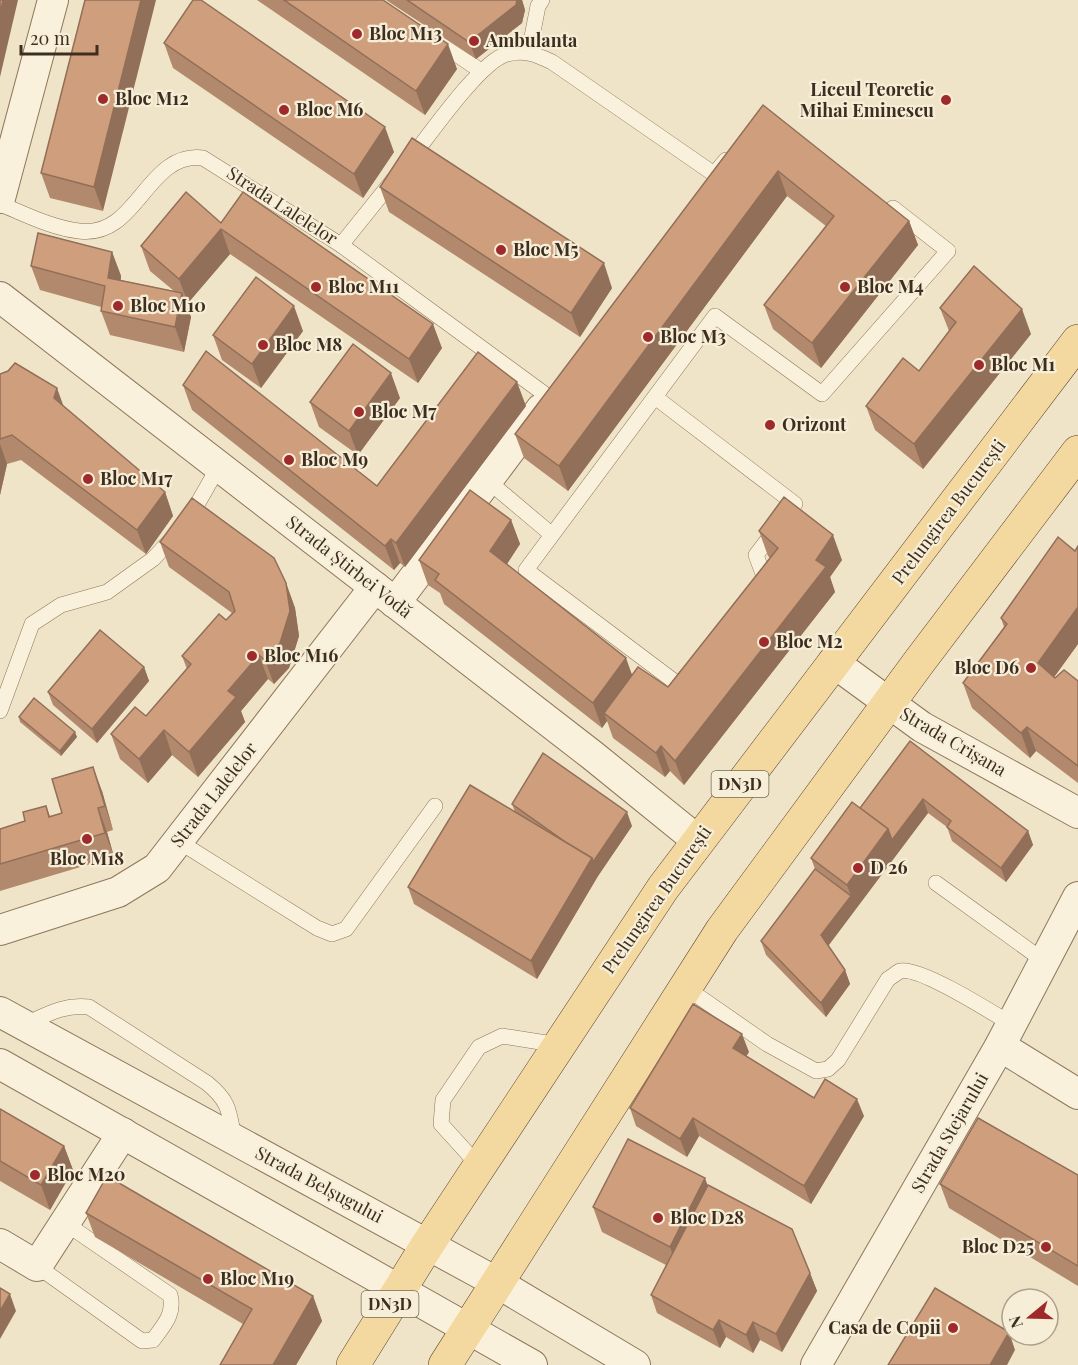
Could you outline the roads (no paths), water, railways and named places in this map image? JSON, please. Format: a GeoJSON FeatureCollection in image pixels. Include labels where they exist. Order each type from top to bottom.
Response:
{"type":"FeatureCollection","features":[{"type":"Feature","properties":{"kind":"main road","name":"Prelungirea București"},"geometry":{"type":"LineString","coordinates":[[353,1365],[399,1288],[697,840],[1078,341]]}},
{"type":"Feature","properties":{"kind":"main road"},"geometry":{"type":"LineString","coordinates":[[445,1365],[467,1327],[722,930],[887,704],[1078,452]]}},
{"type":"Feature","properties":{"kind":"street"},"geometry":{"type":"LineString","coordinates":[[0,198],[53,0]]}},
{"type":"Feature","properties":{"kind":"street","name":"Strada Știrbei Vodă"},"geometry":{"type":"LineString","coordinates":[[0,297],[697,840]]}},
{"type":"Feature","properties":{"kind":"street","name":"Strada Lalelelor"},"geometry":{"type":"LineString","coordinates":[[0,930],[118,892],[157,868],[385,595],[488,481],[557,388]]}},
{"type":"Feature","properties":{"kind":"street","name":"Strada Crișana"},"geometry":{"type":"LineString","coordinates":[[833,662],[887,704],[922,727],[1078,813]]}},
{"type":"Feature","properties":{"kind":"street","name":"Strada Stejarului"},"geometry":{"type":"LineString","coordinates":[[816,1365],[1006,1035],[1078,897]]}},
{"type":"Feature","properties":{"kind":"street","name":"Strada Belșugului"},"geometry":{"type":"LineString","coordinates":[[12,1018],[428,1244],[635,1365]]}},
{"type":"Feature","properties":{"kind":"street"},"geometry":{"type":"LineString","coordinates":[[1006,1035],[1078,1094]]}},
{"type":"Feature","properties":{"kind":"street"},"geometry":{"type":"LineString","coordinates":[[0,1064],[532,1365]]}},
{"type":"Feature","properties":{"kind":"street"},"geometry":{"type":"LineString","coordinates":[[0,1244],[37,1266],[123,1133]]}},
{"type":"Feature","properties":{"kind":"lane"},"geometry":{"type":"LineString","coordinates":[[529,52],[538,6],[542,0]]}},
{"type":"Feature","properties":{"kind":"lane"},"geometry":{"type":"LineString","coordinates":[[423,32],[482,71]]}},
{"type":"Feature","properties":{"kind":"lane"},"geometry":{"type":"LineString","coordinates":[[341,245],[482,71],[506,54],[529,52],[552,62],[705,185],[736,150]]}},
{"type":"Feature","properties":{"kind":"lane","name":"Strada Lalelelor"},"geometry":{"type":"LineString","coordinates":[[0,204],[79,231],[107,228],[121,219],[165,169],[187,156],[203,158],[341,245],[557,388]]}},
{"type":"Feature","properties":{"kind":"lane"},"geometry":{"type":"LineString","coordinates":[[694,667],[680,685],[526,570],[716,316],[822,394],[948,251],[883,201]]}},
{"type":"Feature","properties":{"kind":"lane"},"geometry":{"type":"LineString","coordinates":[[655,397],[795,504],[756,555],[765,579],[751,596]]}},
{"type":"Feature","properties":{"kind":"lane"},"geometry":{"type":"LineString","coordinates":[[0,711],[32,624],[61,605],[107,592],[153,559],[186,524],[219,466]]}},
{"type":"Feature","properties":{"kind":"lane"},"geometry":{"type":"LineString","coordinates":[[488,481],[551,534]]}},
{"type":"Feature","properties":{"kind":"lane"},"geometry":{"type":"LineString","coordinates":[[178,841],[318,928],[332,934],[346,929],[435,807]]}},
{"type":"Feature","properties":{"kind":"lane"},"geometry":{"type":"LineString","coordinates":[[936,883],[1044,961]]}},
{"type":"Feature","properties":{"kind":"lane"},"geometry":{"type":"LineString","coordinates":[[685,987],[767,1044],[816,1071],[828,1069],[838,1060],[883,987],[899,971],[912,971],[929,978],[1006,1035]]}},
{"type":"Feature","properties":{"kind":"lane"},"geometry":{"type":"LineString","coordinates":[[12,1018],[73,1005],[88,1007],[222,1095],[228,1105],[234,1139]]}},
{"type":"Feature","properties":{"kind":"lane"},"geometry":{"type":"LineString","coordinates":[[479,1166],[441,1124],[443,1100],[479,1047],[491,1039],[502,1036],[559,1045]]}},
{"type":"Feature","properties":{"kind":"lane"},"geometry":{"type":"LineString","coordinates":[[37,1266],[142,1341],[153,1340],[168,1320],[172,1305],[170,1294],[65,1223]]}},
{"type":"Feature","properties":{"kind":"place","name":"Bloc M13"},"geometry":{"type":"Point","coordinates":[357,34]}},
{"type":"Feature","properties":{"kind":"place","name":"Ambulanta"},"geometry":{"type":"Point","coordinates":[474,41]}},
{"type":"Feature","properties":{"kind":"place","name":"Bloc M12"},"geometry":{"type":"Point","coordinates":[103,99]}},
{"type":"Feature","properties":{"kind":"place","name":"Liceul Teoretic Mihai Eminescu"},"geometry":{"type":"Point","coordinates":[946,100]}},
{"type":"Feature","properties":{"kind":"place","name":"Bloc M6"},"geometry":{"type":"Point","coordinates":[284,110]}},
{"type":"Feature","properties":{"kind":"place","name":"Bloc M5"},"geometry":{"type":"Point","coordinates":[501,250]}},
{"type":"Feature","properties":{"kind":"place","name":"Bloc M11"},"geometry":{"type":"Point","coordinates":[316,287]}},
{"type":"Feature","properties":{"kind":"place","name":"Bloc M4"},"geometry":{"type":"Point","coordinates":[845,287]}},
{"type":"Feature","properties":{"kind":"place","name":"Bloc M10"},"geometry":{"type":"Point","coordinates":[118,306]}},
{"type":"Feature","properties":{"kind":"place","name":"Bloc M3"},"geometry":{"type":"Point","coordinates":[648,337]}},
{"type":"Feature","properties":{"kind":"place","name":"Bloc M8"},"geometry":{"type":"Point","coordinates":[263,345]}},
{"type":"Feature","properties":{"kind":"place","name":"Bloc M1"},"geometry":{"type":"Point","coordinates":[979,365]}},
{"type":"Feature","properties":{"kind":"place","name":"Bloc M7"},"geometry":{"type":"Point","coordinates":[359,412]}},
{"type":"Feature","properties":{"kind":"place","name":"Orizont"},"geometry":{"type":"Point","coordinates":[770,425]}},
{"type":"Feature","properties":{"kind":"place","name":"Bloc M9"},"geometry":{"type":"Point","coordinates":[289,460]}},
{"type":"Feature","properties":{"kind":"place","name":"Bloc M17"},"geometry":{"type":"Point","coordinates":[88,479]}},
{"type":"Feature","properties":{"kind":"place","name":"Bloc M2"},"geometry":{"type":"Point","coordinates":[764,642]}},
{"type":"Feature","properties":{"kind":"place","name":"Bloc M16"},"geometry":{"type":"Point","coordinates":[252,656]}},
{"type":"Feature","properties":{"kind":"place","name":"Bloc D6"},"geometry":{"type":"Point","coordinates":[1031,668]}},
{"type":"Feature","properties":{"kind":"place","name":"Bloc M18"},"geometry":{"type":"Point","coordinates":[87,839]}},
{"type":"Feature","properties":{"kind":"place","name":"D 26"},"geometry":{"type":"Point","coordinates":[858,868]}},
{"type":"Feature","properties":{"kind":"place","name":"Bloc M20"},"geometry":{"type":"Point","coordinates":[35,1175]}},
{"type":"Feature","properties":{"kind":"place","name":"Bloc D28"},"geometry":{"type":"Point","coordinates":[658,1218]}},
{"type":"Feature","properties":{"kind":"place","name":"Bloc D25"},"geometry":{"type":"Point","coordinates":[1046,1247]}},
{"type":"Feature","properties":{"kind":"place","name":"Bloc M19"},"geometry":{"type":"Point","coordinates":[208,1279]}},
{"type":"Feature","properties":{"kind":"place","name":"Casa de Copii"},"geometry":{"type":"Point","coordinates":[953,1328]}}]}
